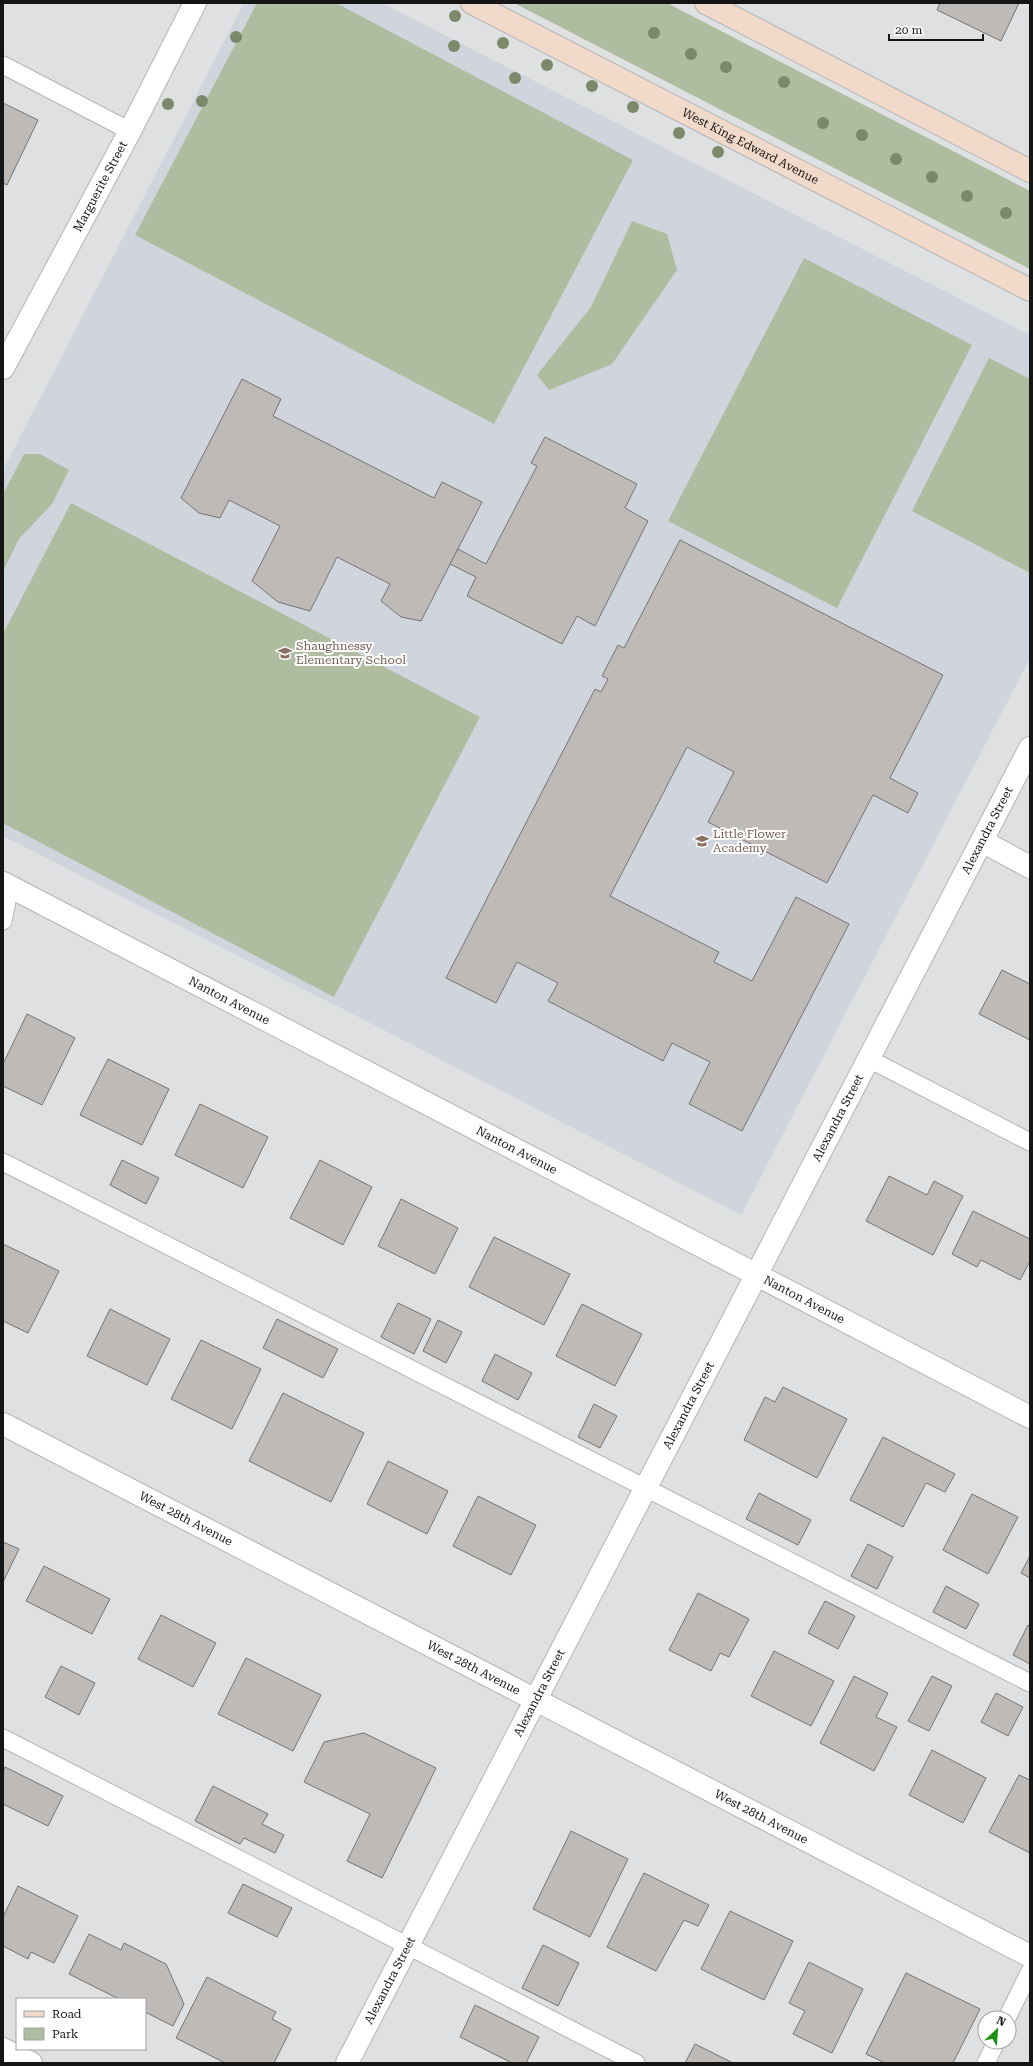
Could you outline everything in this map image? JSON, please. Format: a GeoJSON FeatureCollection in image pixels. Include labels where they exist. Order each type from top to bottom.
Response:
{"type":"FeatureCollection","features":[{"type":"Feature","properties":{"kind":"main road","name":"West King Edward Avenue"},"geometry":{"type":"LineString","coordinates":[[472,3],[1030,290]]}},
{"type":"Feature","properties":{"kind":"main road"},"geometry":{"type":"LineString","coordinates":[[706,3],[1030,171]]}},
{"type":"Feature","properties":{"kind":"street","name":"Marguerite Street"},"geometry":{"type":"LineString","coordinates":[[3,368],[130,131],[194,3]]}},
{"type":"Feature","properties":{"kind":"street","name":"Alexandra Street"},"geometry":{"type":"LineString","coordinates":[[347,2063],[1030,748]]}},
{"type":"Feature","properties":{"kind":"street"},"geometry":{"type":"LineString","coordinates":[[982,841],[1030,867]]}},
{"type":"Feature","properties":{"kind":"street","name":"Nanton Avenue"},"geometry":{"type":"LineString","coordinates":[[6,885],[1030,1417]]}},
{"type":"Feature","properties":{"kind":"street","name":"West 28th Avenue"},"geometry":{"type":"LineString","coordinates":[[3,1424],[1030,1956]]}},
{"type":"Feature","properties":{"kind":"street"},"geometry":{"type":"LineString","coordinates":[[3,2049],[31,2063]]}},
{"type":"Feature","properties":{"kind":"lane"},"geometry":{"type":"LineString","coordinates":[[3,65],[130,131]]}},
{"type":"Feature","properties":{"kind":"lane"},"geometry":{"type":"LineString","coordinates":[[3,921],[6,885]]}},
{"type":"Feature","properties":{"kind":"lane"},"geometry":{"type":"LineString","coordinates":[[869,1059],[897,1075],[1030,1142]]}},
{"type":"Feature","properties":{"kind":"lane"},"geometry":{"type":"LineString","coordinates":[[3,1162],[1030,1683]]}},
{"type":"Feature","properties":{"kind":"lane"},"geometry":{"type":"LineString","coordinates":[[3,1738],[636,2063]]}},
{"type":"Feature","properties":{"kind":"lane"},"geometry":{"type":"LineString","coordinates":[[1011,2010],[1030,1971]]}},
{"type":"Feature","properties":{"kind":"lane"},"geometry":{"type":"LineString","coordinates":[[986,2063],[992,2050]]}},
{"type":"Feature","properties":{"kind":"shaded area"},"geometry":{"type":"Polygon","coordinates":[[[244,3],[382,3],[1030,335],[1030,658],[741,1215],[374,1025],[3,836],[3,470],[244,3]]]}},
{"type":"Feature","properties":{"kind":"green space"},"geometry":{"type":"Polygon","coordinates":[[[257,3],[336,3],[633,160],[494,424],[135,235],[257,3]]]}},
{"type":"Feature","properties":{"kind":"green space"},"geometry":{"type":"Polygon","coordinates":[[[514,3],[667,3],[1030,191],[1030,269],[514,3]]]}},
{"type":"Feature","properties":{"kind":"green space"},"geometry":{"type":"Polygon","coordinates":[[[632,221],[667,234],[677,270],[612,364],[549,390],[537,375],[591,307],[632,221]]]}},
{"type":"Feature","properties":{"kind":"green space"},"geometry":{"type":"Polygon","coordinates":[[[804,258],[972,345],[837,608],[668,521],[804,258]]]}},
{"type":"Feature","properties":{"kind":"green space"},"geometry":{"type":"Polygon","coordinates":[[[989,358],[1030,379],[1030,573],[912,511],[989,358]]]}},
{"type":"Feature","properties":{"kind":"green space"},"geometry":{"type":"Polygon","coordinates":[[[24,454],[40,454],[69,470],[52,504],[19,539],[3,571],[3,494],[24,454]]]}},
{"type":"Feature","properties":{"kind":"green space"},"geometry":{"type":"Polygon","coordinates":[[[71,503],[480,717],[334,997],[3,823],[3,634],[71,503]]]}},
{"type":"Feature","properties":{"kind":"building"},"geometry":{"type":"Polygon","coordinates":[[[940,3],[1019,3],[1001,41],[937,10],[940,3]]]}},
{"type":"Feature","properties":{"kind":"building"},"geometry":{"type":"Polygon","coordinates":[[[3,103],[38,120],[7,185],[3,183],[3,103]]]}},
{"type":"Feature","properties":{"kind":"building"},"geometry":{"type":"Polygon","coordinates":[[[242,379],[281,399],[273,416],[434,498],[442,482],[482,502],[421,621],[401,617],[381,601],[390,584],[337,557],[310,611],[278,602],[252,581],[280,526],[229,500],[220,518],[199,513],[181,498],[242,379]]]}},
{"type":"Feature","properties":{"kind":"building"},"geometry":{"type":"Polygon","coordinates":[[[545,437],[637,484],[625,508],[648,521],[595,626],[577,616],[562,644],[467,596],[476,577],[450,564],[458,549],[486,564],[537,466],[531,463],[545,437]]]}},
{"type":"Feature","properties":{"kind":"building"},"geometry":{"type":"Polygon","coordinates":[[[680,540],[943,675],[890,778],[918,793],[908,813],[873,795],[827,883],[708,822],[734,772],[687,747],[610,896],[719,952],[714,962],[752,981],[796,897],[849,924],[742,1131],[689,1104],[710,1062],[672,1043],[663,1061],[548,1001],[558,983],[517,962],[496,1003],[446,978],[595,689],[601,692],[608,679],[602,676],[618,645],[624,648],[680,540]]]}},
{"type":"Feature","properties":{"kind":"building"},"geometry":{"type":"Polygon","coordinates":[[[1002,970],[1030,984],[1030,1040],[979,1014],[1002,970]]]}},
{"type":"Feature","properties":{"kind":"building"},"geometry":{"type":"Polygon","coordinates":[[[27,1014],[75,1038],[42,1105],[3,1086],[3,1064],[27,1014]]]}},
{"type":"Feature","properties":{"kind":"building"},"geometry":{"type":"Polygon","coordinates":[[[108,1059],[169,1089],[142,1145],[80,1115],[108,1059]]]}},
{"type":"Feature","properties":{"kind":"building"},"geometry":{"type":"Polygon","coordinates":[[[200,1104],[268,1137],[243,1188],[175,1155],[200,1104]]]}},
{"type":"Feature","properties":{"kind":"building"},"geometry":{"type":"Polygon","coordinates":[[[122,1160],[159,1178],[146,1204],[110,1185],[122,1160]]]}},
{"type":"Feature","properties":{"kind":"building"},"geometry":{"type":"Polygon","coordinates":[[[320,1160],[372,1187],[343,1245],[290,1218],[320,1160]]]}},
{"type":"Feature","properties":{"kind":"building"},"geometry":{"type":"Polygon","coordinates":[[[889,1176],[927,1195],[934,1181],[963,1196],[933,1255],[866,1221],[889,1176]]]}},
{"type":"Feature","properties":{"kind":"building"},"geometry":{"type":"Polygon","coordinates":[[[401,1199],[458,1228],[435,1274],[378,1246],[401,1199]]]}},
{"type":"Feature","properties":{"kind":"building"},"geometry":{"type":"Polygon","coordinates":[[[973,1211],[1030,1239],[1030,1261],[1020,1280],[981,1260],[977,1267],[952,1254],[973,1211]]]}},
{"type":"Feature","properties":{"kind":"building"},"geometry":{"type":"Polygon","coordinates":[[[494,1237],[570,1274],[544,1325],[469,1287],[494,1237]]]}},
{"type":"Feature","properties":{"kind":"building"},"geometry":{"type":"Polygon","coordinates":[[[3,1244],[59,1271],[28,1333],[3,1321],[3,1244]]]}},
{"type":"Feature","properties":{"kind":"building"},"geometry":{"type":"Polygon","coordinates":[[[398,1303],[431,1319],[414,1354],[381,1337],[398,1303]]]}},
{"type":"Feature","properties":{"kind":"building"},"geometry":{"type":"Polygon","coordinates":[[[582,1304],[642,1334],[615,1386],[556,1356],[582,1304]]]}},
{"type":"Feature","properties":{"kind":"building"},"geometry":{"type":"Polygon","coordinates":[[[110,1309],[170,1339],[147,1385],[87,1356],[110,1309]]]}},
{"type":"Feature","properties":{"kind":"building"},"geometry":{"type":"Polygon","coordinates":[[[277,1319],[338,1349],[323,1378],[263,1348],[277,1319]]]}},
{"type":"Feature","properties":{"kind":"building"},"geometry":{"type":"Polygon","coordinates":[[[438,1320],[462,1332],[446,1363],[423,1351],[438,1320]]]}},
{"type":"Feature","properties":{"kind":"building"},"geometry":{"type":"Polygon","coordinates":[[[201,1340],[261,1369],[232,1429],[171,1399],[201,1340]]]}},
{"type":"Feature","properties":{"kind":"building"},"geometry":{"type":"Polygon","coordinates":[[[495,1354],[532,1373],[518,1400],[482,1381],[495,1354]]]}},
{"type":"Feature","properties":{"kind":"building"},"geometry":{"type":"Polygon","coordinates":[[[783,1387],[847,1419],[817,1478],[744,1440],[765,1397],[775,1402],[783,1387]]]}},
{"type":"Feature","properties":{"kind":"building"},"geometry":{"type":"Polygon","coordinates":[[[283,1393],[364,1433],[331,1502],[249,1461],[283,1393]]]}},
{"type":"Feature","properties":{"kind":"building"},"geometry":{"type":"Polygon","coordinates":[[[594,1404],[617,1416],[600,1448],[578,1437],[594,1404]]]}},
{"type":"Feature","properties":{"kind":"building"},"geometry":{"type":"Polygon","coordinates":[[[883,1437],[955,1474],[945,1492],[926,1483],[903,1527],[850,1500],[883,1437]]]}},
{"type":"Feature","properties":{"kind":"building"},"geometry":{"type":"Polygon","coordinates":[[[388,1461],[448,1491],[427,1534],[367,1504],[388,1461]]]}},
{"type":"Feature","properties":{"kind":"building"},"geometry":{"type":"Polygon","coordinates":[[[759,1493],[811,1520],[798,1545],[746,1519],[759,1493]]]}},
{"type":"Feature","properties":{"kind":"building"},"geometry":{"type":"Polygon","coordinates":[[[972,1494],[1018,1517],[988,1574],[943,1550],[972,1494]]]}},
{"type":"Feature","properties":{"kind":"building"},"geometry":{"type":"Polygon","coordinates":[[[478,1496],[536,1525],[511,1575],[453,1546],[478,1496]]]}},
{"type":"Feature","properties":{"kind":"building"},"geometry":{"type":"Polygon","coordinates":[[[3,1542],[19,1549],[3,1582],[3,1542]]]}},
{"type":"Feature","properties":{"kind":"building"},"geometry":{"type":"Polygon","coordinates":[[[868,1544],[893,1557],[877,1589],[851,1576],[868,1544]]]}},
{"type":"Feature","properties":{"kind":"building"},"geometry":{"type":"Polygon","coordinates":[[[1030,1556],[1030,1578],[1021,1573],[1030,1556]]]}},
{"type":"Feature","properties":{"kind":"building"},"geometry":{"type":"Polygon","coordinates":[[[44,1566],[110,1599],[92,1634],[26,1601],[44,1566]]]}},
{"type":"Feature","properties":{"kind":"building"},"geometry":{"type":"Polygon","coordinates":[[[946,1586],[979,1604],[966,1629],[933,1612],[946,1586]]]}},
{"type":"Feature","properties":{"kind":"building"},"geometry":{"type":"Polygon","coordinates":[[[698,1593],[749,1619],[729,1657],[720,1653],[711,1671],[669,1650],[698,1593]]]}},
{"type":"Feature","properties":{"kind":"building"},"geometry":{"type":"Polygon","coordinates":[[[825,1601],[855,1616],[838,1649],[808,1633],[825,1601]]]}},
{"type":"Feature","properties":{"kind":"building"},"geometry":{"type":"Polygon","coordinates":[[[161,1615],[216,1643],[193,1687],[138,1659],[161,1615]]]}},
{"type":"Feature","properties":{"kind":"building"},"geometry":{"type":"Polygon","coordinates":[[[1028,1625],[1030,1626],[1030,1664],[1013,1655],[1028,1625]]]}},
{"type":"Feature","properties":{"kind":"building"},"geometry":{"type":"Polygon","coordinates":[[[774,1651],[834,1681],[811,1726],[751,1696],[774,1651]]]}},
{"type":"Feature","properties":{"kind":"building"},"geometry":{"type":"Polygon","coordinates":[[[246,1658],[321,1695],[293,1751],[218,1714],[246,1658]]]}},
{"type":"Feature","properties":{"kind":"building"},"geometry":{"type":"Polygon","coordinates":[[[61,1666],[95,1683],[79,1715],[45,1697],[61,1666]]]}},
{"type":"Feature","properties":{"kind":"building"},"geometry":{"type":"Polygon","coordinates":[[[854,1676],[888,1693],[876,1717],[897,1727],[874,1771],[820,1743],[854,1676]]]}},
{"type":"Feature","properties":{"kind":"building"},"geometry":{"type":"Polygon","coordinates":[[[932,1676],[952,1686],[929,1731],[908,1721],[932,1676]]]}},
{"type":"Feature","properties":{"kind":"building"},"geometry":{"type":"Polygon","coordinates":[[[996,1693],[1023,1707],[1008,1736],[981,1722],[996,1693]]]}},
{"type":"Feature","properties":{"kind":"building"},"geometry":{"type":"Polygon","coordinates":[[[364,1733],[436,1768],[382,1878],[347,1861],[370,1814],[304,1782],[324,1742],[364,1733]]]}},
{"type":"Feature","properties":{"kind":"building"},"geometry":{"type":"Polygon","coordinates":[[[932,1750],[986,1778],[963,1823],[909,1795],[932,1750]]]}},
{"type":"Feature","properties":{"kind":"building"},"geometry":{"type":"Polygon","coordinates":[[[5,1767],[63,1796],[48,1826],[3,1804],[3,1772],[5,1767]]]}},
{"type":"Feature","properties":{"kind":"building"},"geometry":{"type":"Polygon","coordinates":[[[1019,1775],[1030,1780],[1030,1853],[989,1832],[1019,1775]]]}},
{"type":"Feature","properties":{"kind":"building"},"geometry":{"type":"Polygon","coordinates":[[[213,1786],[268,1814],[262,1824],[284,1835],[275,1853],[244,1838],[240,1844],[195,1821],[213,1786]]]}},
{"type":"Feature","properties":{"kind":"building"},"geometry":{"type":"Polygon","coordinates":[[[571,1831],[628,1859],[590,1937],[533,1909],[571,1831]]]}},
{"type":"Feature","properties":{"kind":"building"},"geometry":{"type":"Polygon","coordinates":[[[644,1873],[709,1905],[698,1926],[684,1920],[656,1971],[607,1947],[644,1873]]]}},
{"type":"Feature","properties":{"kind":"building"},"geometry":{"type":"Polygon","coordinates":[[[243,1884],[292,1908],[277,1937],[228,1913],[243,1884]]]}},
{"type":"Feature","properties":{"kind":"building"},"geometry":{"type":"Polygon","coordinates":[[[18,1886],[78,1916],[54,1963],[31,1952],[28,1959],[3,1946],[3,1917],[18,1886]]]}},
{"type":"Feature","properties":{"kind":"building"},"geometry":{"type":"Polygon","coordinates":[[[730,1911],[793,1941],[764,2000],[701,1969],[730,1911]]]}},
{"type":"Feature","properties":{"kind":"building"},"geometry":{"type":"Polygon","coordinates":[[[89,1934],[121,1950],[124,1943],[166,1964],[184,2004],[173,2026],[146,2012],[146,1998],[117,1998],[69,1974],[89,1934]]]}},
{"type":"Feature","properties":{"kind":"building"},"geometry":{"type":"Polygon","coordinates":[[[543,1945],[579,1963],[558,2006],[522,1988],[543,1945]]]}},
{"type":"Feature","properties":{"kind":"building"},"geometry":{"type":"Polygon","coordinates":[[[809,1962],[863,1989],[832,2053],[793,2034],[805,2011],[789,2003],[809,1962]]]}},
{"type":"Feature","properties":{"kind":"building"},"geometry":{"type":"Polygon","coordinates":[[[906,1973],[980,2009],[977,2010],[977,2015],[953,2063],[885,2063],[866,2054],[906,1973]]]}},
{"type":"Feature","properties":{"kind":"building"},"geometry":{"type":"Polygon","coordinates":[[[207,1977],[276,2012],[272,2019],[291,2029],[274,2063],[225,2063],[176,2038],[207,1977]]]}},
{"type":"Feature","properties":{"kind":"building"},"geometry":{"type":"Polygon","coordinates":[[[475,2005],[539,2037],[526,2063],[512,2063],[460,2037],[475,2005]]]}},
{"type":"Feature","properties":{"kind":"building"},"geometry":{"type":"Polygon","coordinates":[[[695,2044],[733,2063],[685,2063],[695,2044]]]}},
{"type":"Feature","properties":{"kind":"place","name":"Shaughnessy Elementary School"},"geometry":{"type":"Point","coordinates":[285,653]}},
{"type":"Feature","properties":{"kind":"place","name":"Little Flower Academy"},"geometry":{"type":"Point","coordinates":[702,841]}}]}
